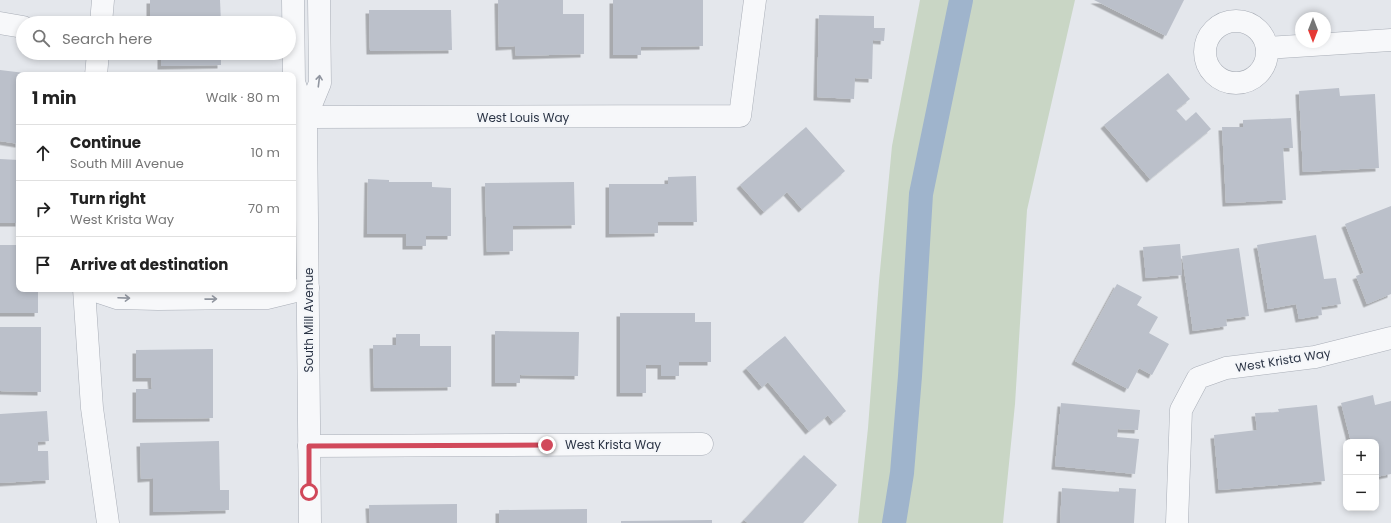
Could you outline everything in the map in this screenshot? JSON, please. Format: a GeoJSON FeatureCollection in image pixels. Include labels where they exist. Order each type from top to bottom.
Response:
{"type":"FeatureCollection","features":[{"type":"Feature","properties":{"kind":"street"},"geometry":{"type":"LineString","coordinates":[[102,16],[104,0]]}},
{"type":"Feature","properties":{"kind":"street","name":"South Mill Avenue"},"geometry":{"type":"LineString","coordinates":[[293,0],[293,16]]}},
{"type":"Feature","properties":{"kind":"street","name":"South Mill Avenue"},"geometry":{"type":"LineString","coordinates":[[310,523],[309,446],[300,285],[306,118],[320,83],[319,0]]}},
{"type":"Feature","properties":{"kind":"street","name":"West Louis Way"},"geometry":{"type":"LineString","coordinates":[[306,118],[740,116],[755,0]]}},
{"type":"Feature","properties":{"kind":"street"},"geometry":{"type":"LineString","coordinates":[[0,23],[16,26]]}},
{"type":"Feature","properties":{"kind":"street"},"geometry":{"type":"LineString","coordinates":[[1267,48],[1391,40]]}},
{"type":"Feature","properties":{"kind":"street"},"geometry":{"type":"LineString","coordinates":[[96,72],[97,60]]}},
{"type":"Feature","properties":{"kind":"street","name":"South Mill Avenue"},"geometry":{"type":"LineString","coordinates":[[294,60],[294,72]]}},
{"type":"Feature","properties":{"kind":"street","name":"South Mill Avenue"},"geometry":{"type":"LineString","coordinates":[[296,88],[306,118]]}},
{"type":"Feature","properties":{"kind":"street"},"geometry":{"type":"LineString","coordinates":[[84,292],[92,408],[108,523]]}},
{"type":"Feature","properties":{"kind":"street"},"geometry":{"type":"LineString","coordinates":[[99,292],[117,298],[182,294],[267,298],[282,292]]}},
{"type":"Feature","properties":{"kind":"street","name":"West Krista Way"},"geometry":{"type":"LineString","coordinates":[[1176,523],[1181,410],[1198,378],[1226,368],[1315,357],[1391,338]]}},
{"type":"Feature","properties":{"kind":"street","name":"West Krista Way"},"geometry":{"type":"LineString","coordinates":[[309,446],[702,444]]}},
{"type":"Feature","properties":{"kind":"green space"},"geometry":{"type":"Polygon","coordinates":[[[920,0],[1075,0],[1027,210],[1015,404],[1003,523],[858,523],[868,428],[879,281],[892,146],[920,0]]]}},
{"type":"Feature","properties":{"kind":"building"},"geometry":{"type":"Polygon","coordinates":[[[150,0],[220,0],[221,16],[150,16],[150,0]]]}},
{"type":"Feature","properties":{"kind":"building"},"geometry":{"type":"Polygon","coordinates":[[[498,0],[563,0],[563,14],[584,14],[584,54],[516,56],[515,46],[499,47],[498,0]]]}},
{"type":"Feature","properties":{"kind":"building"},"geometry":{"type":"Polygon","coordinates":[[[613,0],[703,0],[703,46],[641,47],[641,55],[613,55],[613,0]]]}},
{"type":"Feature","properties":{"kind":"building"},"geometry":{"type":"Polygon","coordinates":[[[1094,0],[1184,0],[1166,36],[1094,0]]]}},
{"type":"Feature","properties":{"kind":"building"},"geometry":{"type":"Polygon","coordinates":[[[369,10],[451,10],[452,50],[370,51],[369,10]]]}},
{"type":"Feature","properties":{"kind":"building"},"geometry":{"type":"Polygon","coordinates":[[[819,15],[874,16],[874,28],[885,28],[884,41],[873,40],[872,79],[855,78],[854,99],[817,97],[819,15]]]}},
{"type":"Feature","properties":{"kind":"building"},"geometry":{"type":"Polygon","coordinates":[[[161,60],[221,60],[221,65],[161,66],[161,60]]]}},
{"type":"Feature","properties":{"kind":"building"},"geometry":{"type":"Polygon","coordinates":[[[0,70],[16,72],[16,144],[0,141],[0,70]]]}},
{"type":"Feature","properties":{"kind":"building"},"geometry":{"type":"Polygon","coordinates":[[[1168,73],[1190,99],[1176,110],[1186,121],[1196,112],[1211,129],[1150,179],[1104,125],[1168,73]]]}},
{"type":"Feature","properties":{"kind":"building"},"geometry":{"type":"Polygon","coordinates":[[[1339,88],[1340,96],[1375,94],[1379,168],[1303,172],[1299,91],[1339,88]]]}},
{"type":"Feature","properties":{"kind":"building"},"geometry":{"type":"Polygon","coordinates":[[[1291,118],[1293,148],[1283,148],[1286,200],[1226,203],[1222,127],[1243,127],[1243,120],[1291,118]]]}},
{"type":"Feature","properties":{"kind":"building"},"geometry":{"type":"Polygon","coordinates":[[[806,127],[845,171],[802,209],[787,192],[764,212],[740,185],[806,127]]]}},
{"type":"Feature","properties":{"kind":"building"},"geometry":{"type":"Polygon","coordinates":[[[0,159],[16,160],[16,223],[0,223],[0,159]]]}},
{"type":"Feature","properties":{"kind":"building"},"geometry":{"type":"Polygon","coordinates":[[[696,176],[697,222],[658,222],[658,233],[609,234],[609,184],[668,184],[668,177],[696,176]]]}},
{"type":"Feature","properties":{"kind":"building"},"geometry":{"type":"Polygon","coordinates":[[[368,179],[389,180],[389,182],[432,182],[432,187],[451,188],[451,236],[426,236],[426,246],[406,246],[406,234],[367,234],[368,179]]]}},
{"type":"Feature","properties":{"kind":"building"},"geometry":{"type":"Polygon","coordinates":[[[574,182],[575,225],[513,226],[513,251],[487,252],[485,183],[574,182]]]}},
{"type":"Feature","properties":{"kind":"building"},"geometry":{"type":"Polygon","coordinates":[[[1391,206],[1391,294],[1367,304],[1356,276],[1364,273],[1345,224],[1391,206]]]}},
{"type":"Feature","properties":{"kind":"building"},"geometry":{"type":"Polygon","coordinates":[[[1316,235],[1324,279],[1336,278],[1341,304],[1321,307],[1322,315],[1299,319],[1296,304],[1268,309],[1257,245],[1316,235]]]}},
{"type":"Feature","properties":{"kind":"building"},"geometry":{"type":"Polygon","coordinates":[[[1180,244],[1182,275],[1146,278],[1143,247],[1180,244]]]}},
{"type":"Feature","properties":{"kind":"building"},"geometry":{"type":"Polygon","coordinates":[[[0,245],[16,245],[16,292],[38,292],[38,313],[0,313],[0,245]]]}},
{"type":"Feature","properties":{"kind":"building"},"geometry":{"type":"Polygon","coordinates":[[[1239,248],[1249,316],[1226,319],[1227,326],[1193,331],[1182,256],[1239,248]]]}},
{"type":"Feature","properties":{"kind":"building"},"geometry":{"type":"Polygon","coordinates":[[[1117,284],[1142,297],[1137,305],[1158,317],[1149,333],[1169,344],[1152,375],[1139,368],[1128,389],[1075,361],[1117,284]]]}},
{"type":"Feature","properties":{"kind":"building"},"geometry":{"type":"Polygon","coordinates":[[[620,313],[695,313],[695,322],[711,322],[711,362],[679,362],[679,376],[661,376],[661,365],[646,365],[646,393],[620,393],[620,313]]]}},
{"type":"Feature","properties":{"kind":"building"},"geometry":{"type":"Polygon","coordinates":[[[0,327],[41,327],[41,392],[0,391],[0,327]]]}},
{"type":"Feature","properties":{"kind":"building"},"geometry":{"type":"Polygon","coordinates":[[[495,331],[579,332],[578,376],[520,375],[520,383],[495,383],[495,331]]]}},
{"type":"Feature","properties":{"kind":"building"},"geometry":{"type":"Polygon","coordinates":[[[396,334],[420,334],[420,346],[451,346],[451,387],[374,388],[373,345],[396,345],[396,334]]]}},
{"type":"Feature","properties":{"kind":"building"},"geometry":{"type":"Polygon","coordinates":[[[785,336],[846,411],[833,422],[828,415],[809,431],[768,382],[762,387],[746,368],[785,336]]]}},
{"type":"Feature","properties":{"kind":"building"},"geometry":{"type":"Polygon","coordinates":[[[213,349],[213,418],[136,419],[136,389],[152,389],[151,378],[136,378],[136,350],[213,349]]]}},
{"type":"Feature","properties":{"kind":"building"},"geometry":{"type":"Polygon","coordinates":[[[1373,395],[1375,405],[1391,401],[1391,474],[1379,476],[1379,439],[1350,439],[1341,403],[1373,395]]]}},
{"type":"Feature","properties":{"kind":"building"},"geometry":{"type":"Polygon","coordinates":[[[1061,403],[1140,410],[1138,430],[1118,429],[1117,437],[1139,439],[1135,474],[1055,466],[1061,403]]]}},
{"type":"Feature","properties":{"kind":"building"},"geometry":{"type":"Polygon","coordinates":[[[1317,405],[1325,481],[1219,490],[1214,435],[1257,430],[1255,413],[1279,412],[1278,409],[1317,405]]]}},
{"type":"Feature","properties":{"kind":"building"},"geometry":{"type":"Polygon","coordinates":[[[47,411],[49,441],[38,442],[38,451],[48,451],[49,480],[0,483],[0,414],[47,411]]]}},
{"type":"Feature","properties":{"kind":"building"},"geometry":{"type":"Polygon","coordinates":[[[219,441],[220,490],[229,490],[229,510],[153,512],[153,478],[141,479],[140,443],[219,441]]]}},
{"type":"Feature","properties":{"kind":"building"},"geometry":{"type":"Polygon","coordinates":[[[804,455],[837,485],[803,523],[748,523],[744,520],[804,455]]]}},
{"type":"Feature","properties":{"kind":"building"},"geometry":{"type":"Polygon","coordinates":[[[1062,488],[1119,492],[1119,488],[1136,489],[1134,523],[1060,523],[1062,488]]]}},
{"type":"Feature","properties":{"kind":"building"},"geometry":{"type":"Polygon","coordinates":[[[457,504],[457,523],[370,523],[369,505],[457,504]]]}},
{"type":"Feature","properties":{"kind":"building"},"geometry":{"type":"Polygon","coordinates":[[[587,509],[587,523],[499,523],[499,510],[587,509]]]}},
{"type":"Feature","properties":{"kind":"building"},"geometry":{"type":"Polygon","coordinates":[[[712,520],[712,523],[621,523],[621,521],[712,520]]]}},
{"type":"Feature","properties":{"kind":"waterway"},"geometry":{"type":"LineString","coordinates":[[894,523],[902,473],[910,376],[921,194],[961,0]]}},
{"type":"Feature","properties":{"kind":"route"},"geometry":{"type":"LineString","coordinates":[[309,492],[309,446],[547,445]]}}]}
